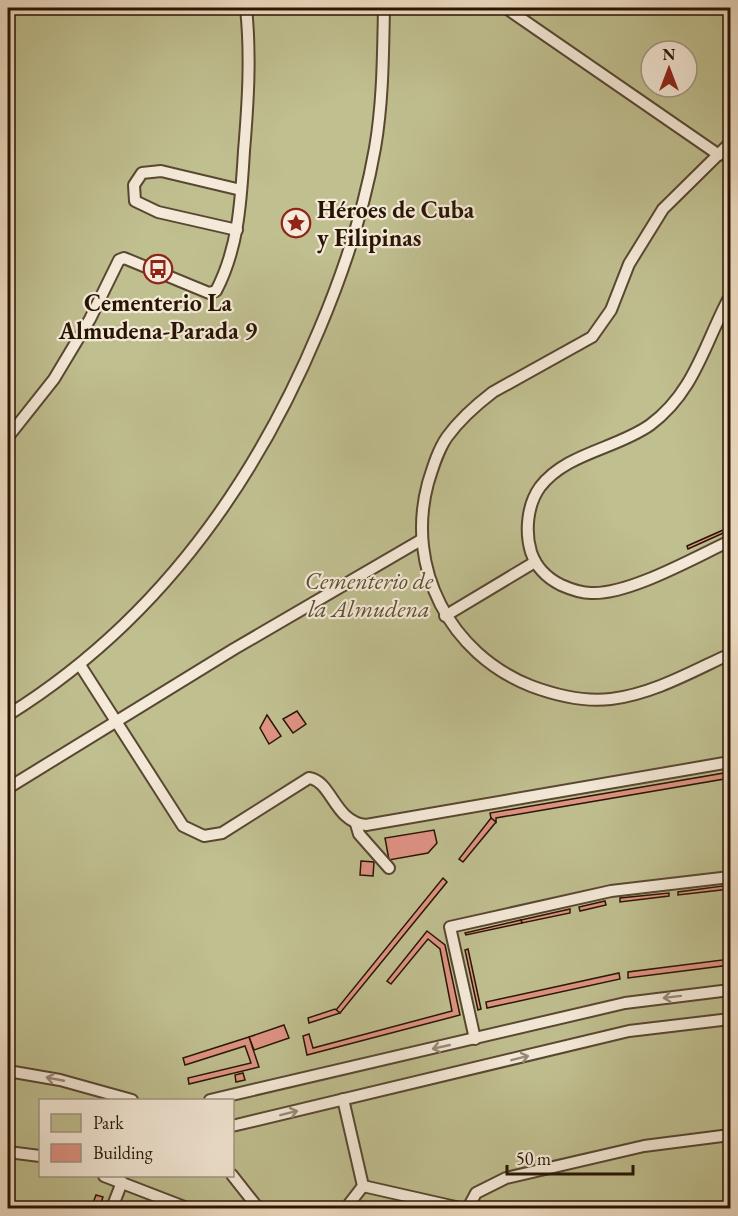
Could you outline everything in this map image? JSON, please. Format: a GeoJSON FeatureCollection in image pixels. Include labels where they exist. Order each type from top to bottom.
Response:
{"type":"FeatureCollection","features":[{"type":"Feature","properties":{"kind":"lane"},"geometry":{"type":"LineString","coordinates":[[8,437],[54,379],[90,320],[119,260],[124,258],[213,293],[219,287],[237,230],[241,190],[249,70],[246,8]]}},
{"type":"Feature","properties":{"kind":"lane"},"geometry":{"type":"LineString","coordinates":[[8,716],[80,665],[173,575],[230,500],[265,445],[296,385],[339,283],[364,202],[376,144],[384,8]]}},
{"type":"Feature","properties":{"kind":"lane"},"geometry":{"type":"LineString","coordinates":[[506,8],[719,155]]}},
{"type":"Feature","properties":{"kind":"lane"},"geometry":{"type":"LineString","coordinates":[[730,144],[663,208],[629,264],[611,310],[592,337],[493,392],[472,410],[447,437],[433,468],[424,499],[421,540],[429,578],[445,616],[464,640],[487,662],[515,680],[547,692],[580,698],[612,699],[647,690],[730,654]]}},
{"type":"Feature","properties":{"kind":"lane"},"geometry":{"type":"LineString","coordinates":[[237,230],[150,209],[135,201],[134,184],[142,173],[161,171],[241,190]]}},
{"type":"Feature","properties":{"kind":"lane"},"geometry":{"type":"LineString","coordinates":[[730,296],[694,376],[668,408],[650,425],[631,436],[568,463],[542,485],[530,510],[528,525],[535,562],[554,581],[570,589],[590,594],[624,588],[730,541]]}},
{"type":"Feature","properties":{"kind":"lane"},"geometry":{"type":"LineString","coordinates":[[8,788],[234,649],[421,540]]}},
{"type":"Feature","properties":{"kind":"lane"},"geometry":{"type":"LineString","coordinates":[[445,616],[535,562]]}},
{"type":"Feature","properties":{"kind":"lane"},"geometry":{"type":"LineString","coordinates":[[80,665],[118,721],[183,826],[196,834],[222,833],[309,778],[320,783],[342,814],[356,824],[384,823],[730,762]]}},
{"type":"Feature","properties":{"kind":"lane"},"geometry":{"type":"LineString","coordinates":[[356,824],[359,834],[389,868]]}},
{"type":"Feature","properties":{"kind":"lane"},"geometry":{"type":"LineString","coordinates":[[475,1039],[450,927],[611,891],[730,877]]}},
{"type":"Feature","properties":{"kind":"lane"},"geometry":{"type":"LineString","coordinates":[[219,1099],[625,1003],[730,990]]}},
{"type":"Feature","properties":{"kind":"lane"},"geometry":{"type":"LineString","coordinates":[[234,1126],[629,1031],[730,1019]]}},
{"type":"Feature","properties":{"kind":"lane"},"geometry":{"type":"LineString","coordinates":[[8,1071],[60,1080],[125,1099]]}},
{"type":"Feature","properties":{"kind":"lane"},"geometry":{"type":"LineString","coordinates":[[343,1099],[363,1186],[346,1209]]}},
{"type":"Feature","properties":{"kind":"lane"},"geometry":{"type":"LineString","coordinates":[[468,1209],[476,1193],[506,1178],[644,1146],[730,1135]]}},
{"type":"Feature","properties":{"kind":"lane"},"geometry":{"type":"LineString","coordinates":[[8,1152],[39,1156]]}},
{"type":"Feature","properties":{"kind":"lane"},"geometry":{"type":"LineString","coordinates":[[107,1177],[187,1209]]}},
{"type":"Feature","properties":{"kind":"lane"},"geometry":{"type":"LineString","coordinates":[[234,1177],[258,1209]]}},
{"type":"Feature","properties":{"kind":"lane"},"geometry":{"type":"LineString","coordinates":[[112,1209],[122,1182]]}},
{"type":"Feature","properties":{"kind":"lane"},"geometry":{"type":"LineString","coordinates":[[363,1186],[460,1209]]}},
{"type":"Feature","properties":{"kind":"green space","name":"Cementerio de la Almudena"},"geometry":{"type":"Polygon","coordinates":[[[8,8],[730,8],[730,1208],[8,1208],[8,8]]]}},
{"type":"Feature","properties":{"kind":"building"},"geometry":{"type":"Polygon","coordinates":[[[293,214],[306,217],[304,227],[291,224],[293,214]]]}},
{"type":"Feature","properties":{"kind":"building"},"geometry":{"type":"Polygon","coordinates":[[[730,527],[730,530],[688,549],[687,546],[730,527]]]}},
{"type":"Feature","properties":{"kind":"building"},"geometry":{"type":"Polygon","coordinates":[[[297,711],[306,724],[293,733],[283,719],[297,711]]]}},
{"type":"Feature","properties":{"kind":"building"},"geometry":{"type":"Polygon","coordinates":[[[267,715],[281,736],[269,744],[260,728],[267,715]]]}},
{"type":"Feature","properties":{"kind":"building"},"geometry":{"type":"Polygon","coordinates":[[[730,772],[730,778],[496,818],[496,822],[491,818],[490,813],[730,772]]]}},
{"type":"Feature","properties":{"kind":"building"},"geometry":{"type":"Polygon","coordinates":[[[491,818],[496,822],[463,862],[459,859],[491,818]]]}},
{"type":"Feature","properties":{"kind":"building"},"geometry":{"type":"Polygon","coordinates":[[[434,830],[437,843],[428,853],[389,860],[385,838],[434,830]]]}},
{"type":"Feature","properties":{"kind":"building"},"geometry":{"type":"Polygon","coordinates":[[[361,861],[374,862],[373,876],[360,875],[361,861]]]}},
{"type":"Feature","properties":{"kind":"building"},"geometry":{"type":"Polygon","coordinates":[[[443,878],[447,882],[340,1013],[336,1010],[443,878]]]}},
{"type":"Feature","properties":{"kind":"building"},"geometry":{"type":"Polygon","coordinates":[[[730,885],[730,889],[678,895],[678,892],[730,885]]]}},
{"type":"Feature","properties":{"kind":"building"},"geometry":{"type":"Polygon","coordinates":[[[669,893],[669,896],[620,902],[620,898],[669,893]]]}},
{"type":"Feature","properties":{"kind":"building"},"geometry":{"type":"Polygon","coordinates":[[[605,901],[606,905],[580,911],[579,907],[605,901]]]}},
{"type":"Feature","properties":{"kind":"building"},"geometry":{"type":"Polygon","coordinates":[[[570,909],[570,913],[522,923],[521,920],[570,909]]]}},
{"type":"Feature","properties":{"kind":"building"},"geometry":{"type":"Polygon","coordinates":[[[521,920],[522,923],[466,935],[465,933],[521,920]]]}},
{"type":"Feature","properties":{"kind":"building"},"geometry":{"type":"Polygon","coordinates":[[[427,931],[445,945],[460,1015],[307,1055],[303,1036],[309,1034],[313,1048],[452,1011],[440,949],[428,939],[391,984],[387,981],[427,931]]]}},
{"type":"Feature","properties":{"kind":"building"},"geometry":{"type":"Polygon","coordinates":[[[468,949],[481,1009],[478,1010],[465,950],[468,949]]]}},
{"type":"Feature","properties":{"kind":"building"},"geometry":{"type":"Polygon","coordinates":[[[730,959],[730,965],[628,978],[628,972],[730,959]]]}},
{"type":"Feature","properties":{"kind":"building"},"geometry":{"type":"Polygon","coordinates":[[[619,973],[620,979],[487,1008],[486,1002],[619,973]]]}},
{"type":"Feature","properties":{"kind":"building"},"geometry":{"type":"Polygon","coordinates":[[[335,1009],[340,1013],[309,1023],[308,1018],[335,1009]]]}},
{"type":"Feature","properties":{"kind":"building"},"geometry":{"type":"Polygon","coordinates":[[[284,1025],[289,1038],[254,1050],[249,1037],[284,1025]]]}},
{"type":"Feature","properties":{"kind":"building"},"geometry":{"type":"Polygon","coordinates":[[[249,1037],[259,1067],[189,1084],[188,1078],[251,1063],[245,1046],[185,1065],[183,1058],[249,1037]]]}},
{"type":"Feature","properties":{"kind":"building"},"geometry":{"type":"Polygon","coordinates":[[[243,1073],[245,1080],[236,1082],[235,1075],[243,1073]]]}},
{"type":"Feature","properties":{"kind":"building"},"geometry":{"type":"Polygon","coordinates":[[[96,1195],[103,1197],[100,1206],[93,1203],[96,1195]]]}},
{"type":"Feature","properties":{"kind":"place","name":"Héroes de Cuba y Filipinas"},"geometry":{"type":"Point","coordinates":[296,223]}},
{"type":"Feature","properties":{"kind":"place","name":"Cementerio La Almudena-Parada 9"},"geometry":{"type":"Point","coordinates":[158,269]}}]}
